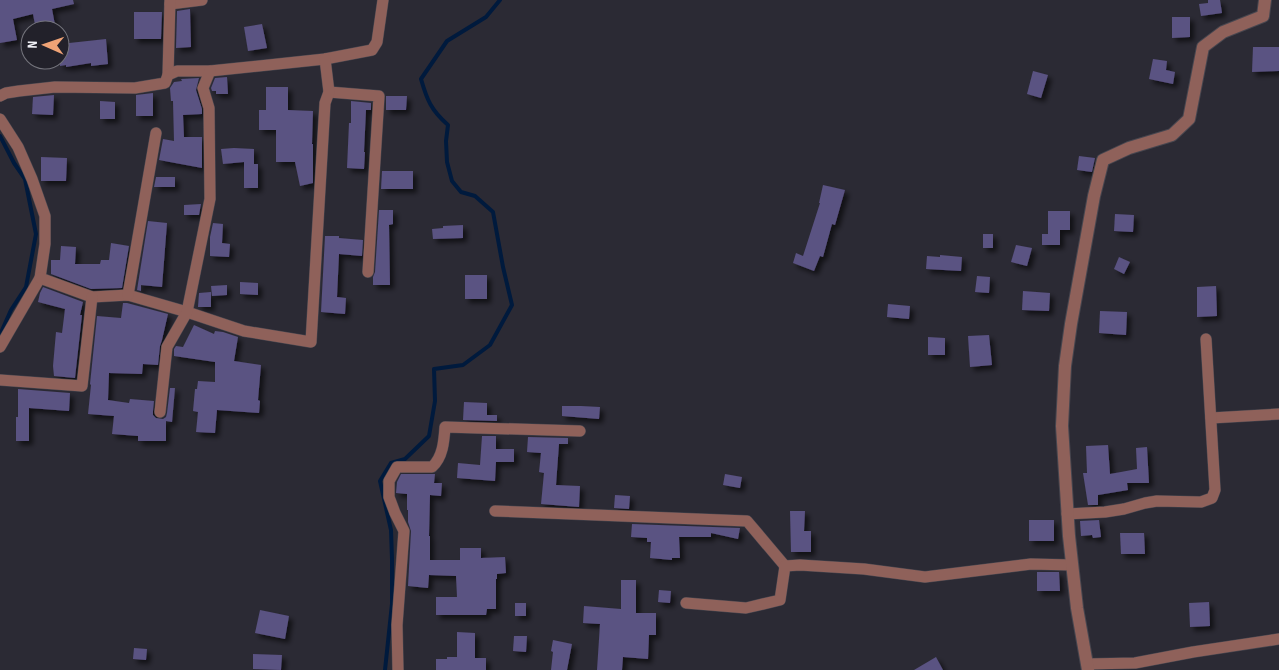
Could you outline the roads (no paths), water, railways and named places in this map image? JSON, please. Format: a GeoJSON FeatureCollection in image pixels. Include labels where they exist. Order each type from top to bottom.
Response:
{"type":"FeatureCollection","features":[{"type":"Feature","properties":{"kind":"street"},"geometry":{"type":"LineString","coordinates":[[0,96],[6,93],[55,87],[135,88],[165,83],[168,75],[170,2],[202,0]]}},
{"type":"Feature","properties":{"kind":"street"},"geometry":{"type":"LineString","coordinates":[[168,75],[177,71],[210,71],[325,59],[372,50],[377,42],[383,0]]}},
{"type":"Feature","properties":{"kind":"street"},"geometry":{"type":"LineString","coordinates":[[1265,0],[1263,16],[1223,32],[1203,47],[1189,119],[1172,135],[1129,148],[1103,160],[1094,196],[1071,324],[1065,366],[1062,426],[1072,565],[1077,608],[1088,667],[1135,663],[1279,639]]}},
{"type":"Feature","properties":{"kind":"street"},"geometry":{"type":"LineString","coordinates":[[40,278],[92,296],[128,296],[244,331],[311,342],[325,103],[329,92],[325,59]]}},
{"type":"Feature","properties":{"kind":"street"},"geometry":{"type":"LineString","coordinates":[[160,412],[167,347],[186,312],[210,199],[209,108],[203,88],[210,71]]}},
{"type":"Feature","properties":{"kind":"street"},"geometry":{"type":"LineString","coordinates":[[329,92],[379,96],[368,272]]}},
{"type":"Feature","properties":{"kind":"street"},"geometry":{"type":"LineString","coordinates":[[0,119],[18,147],[32,179],[45,216],[46,244],[40,278],[0,347]]}},
{"type":"Feature","properties":{"kind":"street"},"geometry":{"type":"LineString","coordinates":[[128,296],[156,133]]}},
{"type":"Feature","properties":{"kind":"street"},"geometry":{"type":"LineString","coordinates":[[0,380],[82,386],[92,296]]}},
{"type":"Feature","properties":{"kind":"street"},"geometry":{"type":"LineString","coordinates":[[1067,514],[1105,512],[1124,509],[1144,502],[1201,502],[1212,498],[1215,490],[1206,339]]}},
{"type":"Feature","properties":{"kind":"street"},"geometry":{"type":"LineString","coordinates":[[1211,418],[1279,414]]}},
{"type":"Feature","properties":{"kind":"street"},"geometry":{"type":"LineString","coordinates":[[398,670],[397,625],[404,531],[389,497],[390,481],[397,467],[432,468],[437,462],[444,444],[445,427],[580,431]]}},
{"type":"Feature","properties":{"kind":"street"},"geometry":{"type":"LineString","coordinates":[[495,511],[747,521],[785,566],[780,600],[746,608],[686,603]]}},
{"type":"Feature","properties":{"kind":"street"},"geometry":{"type":"LineString","coordinates":[[785,566],[800,565],[864,569],[925,577],[1031,564],[1072,565]]}},
{"type":"Feature","properties":{"kind":"waterway"},"geometry":{"type":"LineString","coordinates":[[385,670],[392,604],[392,559],[391,530],[380,481],[391,463],[405,459],[429,436],[435,401],[434,369],[463,365],[490,345],[512,305],[493,212],[475,196],[461,192],[452,181],[447,162],[446,141],[448,125],[430,104],[421,79],[447,41],[486,17],[500,0]]}},
{"type":"Feature","properties":{"kind":"waterway"},"geometry":{"type":"LineString","coordinates":[[0,136],[25,179],[36,234],[26,287],[11,310],[0,335]]}}]}
